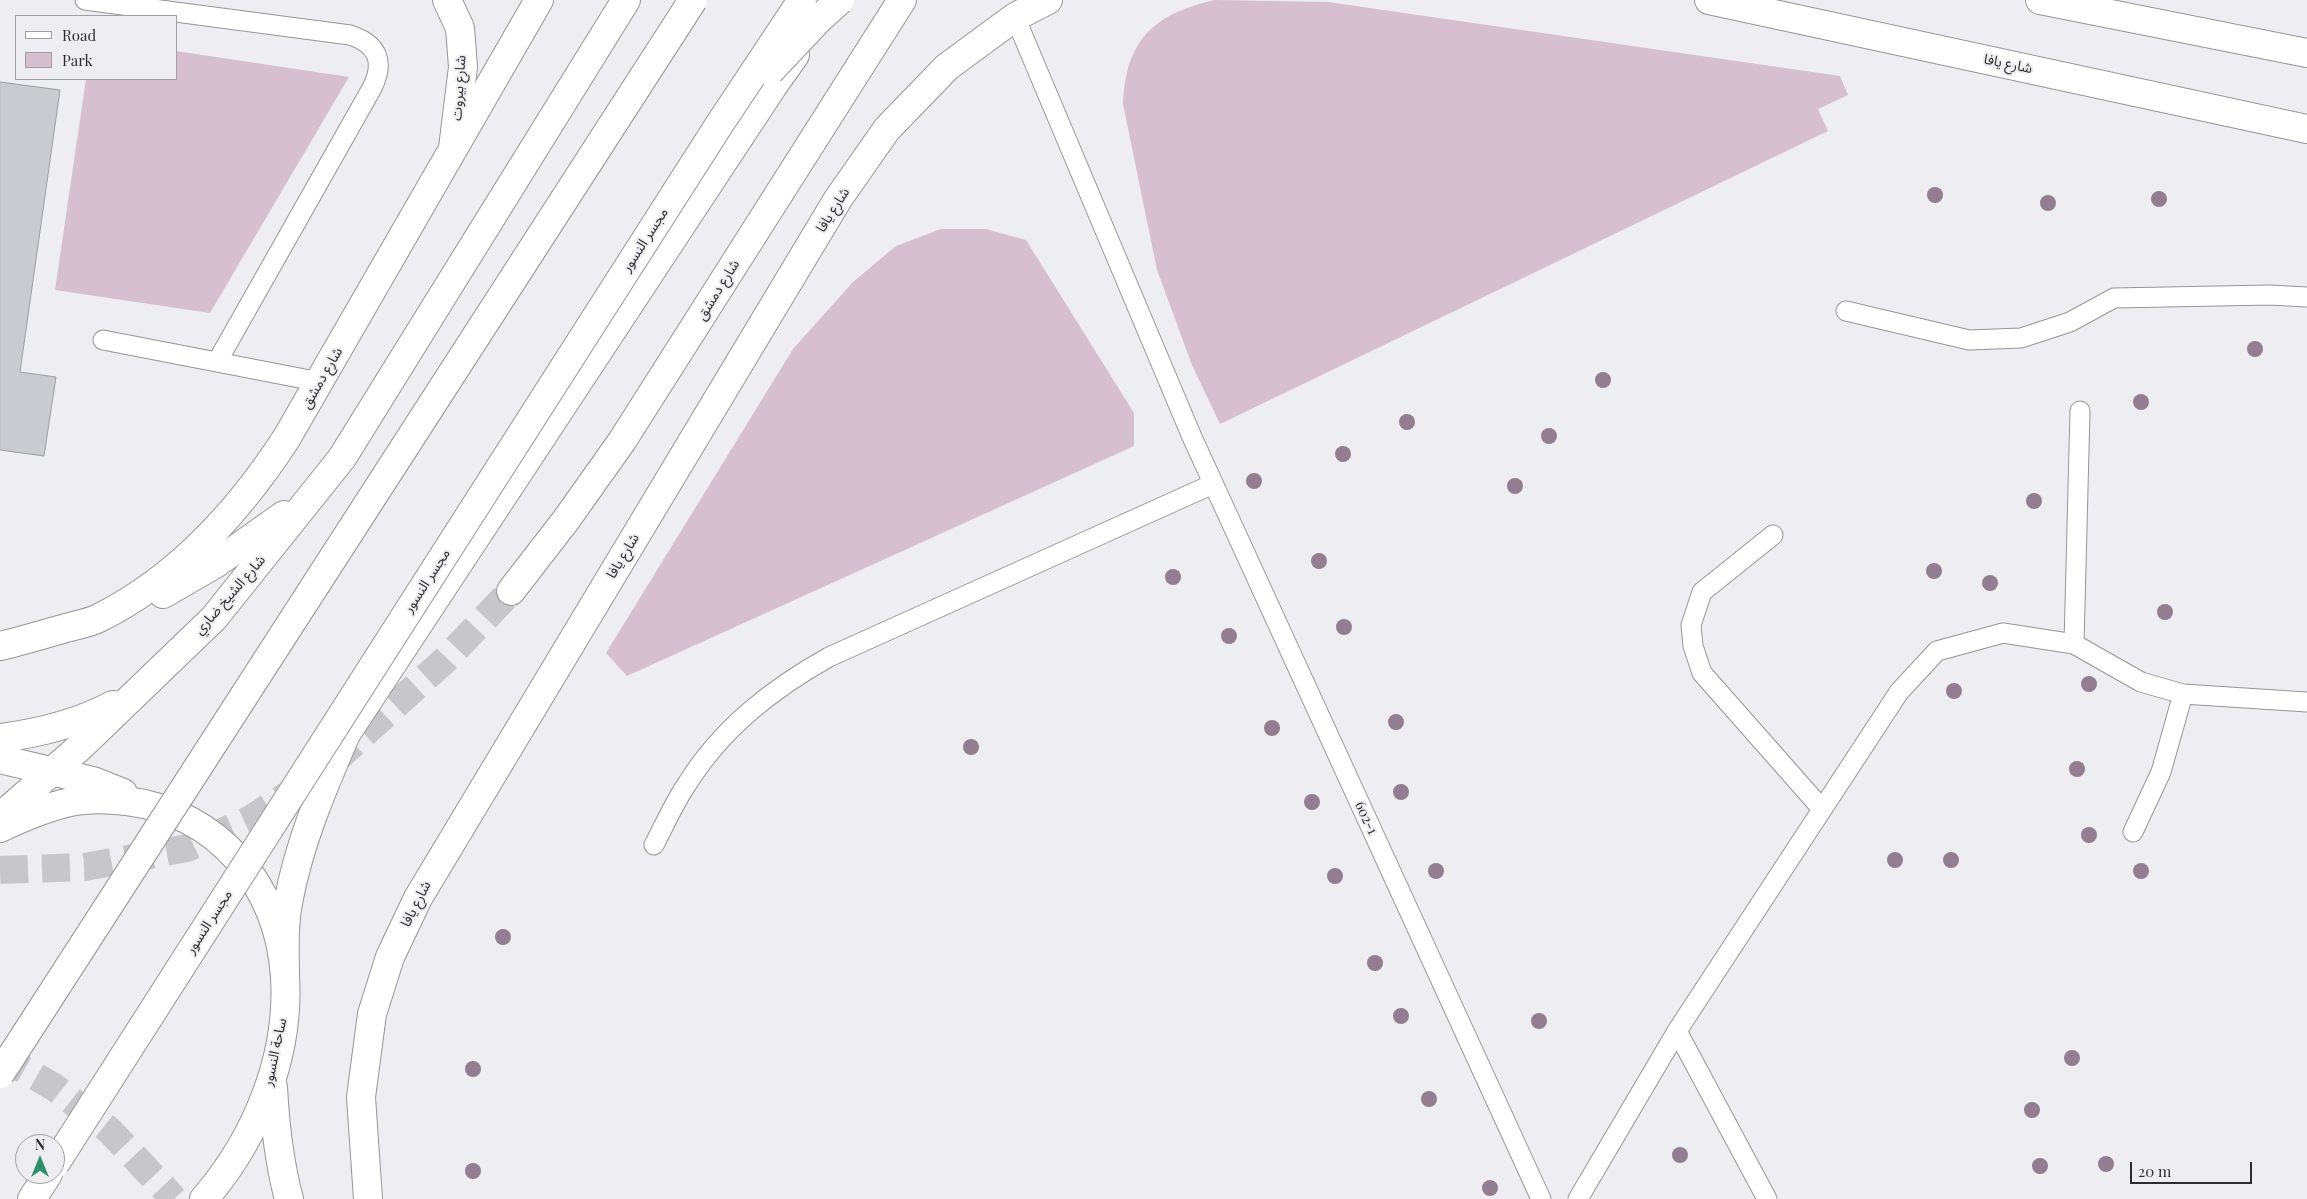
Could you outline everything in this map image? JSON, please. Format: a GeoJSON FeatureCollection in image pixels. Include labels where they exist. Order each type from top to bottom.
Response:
{"type":"FeatureCollection","features":[{"type":"Feature","properties":{"kind":"main road","name":"شارع بيروت"},"geometry":{"type":"LineString","coordinates":[[447,0],[460,28],[463,67],[453,148]]}},
{"type":"Feature","properties":{"kind":"main road","name":"شارع دمشق"},"geometry":{"type":"LineString","coordinates":[[0,646],[98,618],[154,584],[192,554],[234,508],[271,462],[286,439],[539,0]]}},
{"type":"Feature","properties":{"kind":"main road","name":"شارع الشيخ ضاري"},"geometry":{"type":"LineString","coordinates":[[0,817],[54,770],[214,618],[342,458],[626,0]]}},
{"type":"Feature","properties":{"kind":"main road"},"geometry":{"type":"LineString","coordinates":[[0,1074],[693,0]]}},
{"type":"Feature","properties":{"kind":"main road","name":"مجسر النسور"},"geometry":{"type":"LineString","coordinates":[[65,1148],[719,125],[802,0]]}},
{"type":"Feature","properties":{"kind":"main road"},"geometry":{"type":"LineString","coordinates":[[285,976],[288,905],[298,860],[312,814],[346,734],[773,86],[836,0]]}},
{"type":"Feature","properties":{"kind":"main road"},"geometry":{"type":"LineString","coordinates":[[719,125],[820,18],[840,0]]}},
{"type":"Feature","properties":{"kind":"main road","name":"شارع يافا"},"geometry":{"type":"LineString","coordinates":[[368,1199],[361,1097],[372,1014],[390,957],[418,898],[838,199],[887,128],[947,67],[1015,17],[1048,0]]}},
{"type":"Feature","properties":{"kind":"main road","name":"شارع يافا"},"geometry":{"type":"LineString","coordinates":[[1709,0],[2307,129]]}},
{"type":"Feature","properties":{"kind":"main road"},"geometry":{"type":"LineString","coordinates":[[2040,0],[2307,53]]}},
{"type":"Feature","properties":{"kind":"main road","name":"شارع دمشق"},"geometry":{"type":"LineString","coordinates":[[511,591],[566,520],[622,441],[902,2]]}},
{"type":"Feature","properties":{"kind":"main road"},"geometry":{"type":"LineString","coordinates":[[185,646],[217,601],[245,544],[286,439]]}},
{"type":"Feature","properties":{"kind":"main road"},"geometry":{"type":"LineString","coordinates":[[98,618],[159,596],[215,564],[282,518],[342,458]]}},
{"type":"Feature","properties":{"kind":"main road"},"geometry":{"type":"LineString","coordinates":[[0,738],[32,734],[86,719],[118,703],[160,670]]}},
{"type":"Feature","properties":{"kind":"main road"},"geometry":{"type":"LineString","coordinates":[[0,758],[94,781],[176,813]]}},
{"type":"Feature","properties":{"kind":"main road","name":"ساحة النسور"},"geometry":{"type":"LineString","coordinates":[[0,828],[55,806],[74,801],[95,799],[147,804],[176,813],[203,828],[227,847],[247,870],[263,896],[275,924],[285,976],[283,1030],[273,1077],[247,1136],[231,1164],[204,1199]]}},
{"type":"Feature","properties":{"kind":"main road"},"geometry":{"type":"LineString","coordinates":[[273,1077],[275,1125],[282,1172],[289,1199]]}},
{"type":"Feature","properties":{"kind":"main road"},"geometry":{"type":"LineString","coordinates":[[32,1199],[42,1184]]}},
{"type":"Feature","properties":{"kind":"lane"},"geometry":{"type":"LineString","coordinates":[[85,0],[350,35],[363,39],[373,49],[379,62],[378,75],[372,88],[217,362]]}},
{"type":"Feature","properties":{"kind":"lane","name":"602-1"},"geometry":{"type":"LineString","coordinates":[[1015,17],[1213,484],[1541,1199]]}},
{"type":"Feature","properties":{"kind":"lane"},"geometry":{"type":"LineString","coordinates":[[1846,311],[1969,340],[2021,338],[2070,322],[2114,298],[2270,295],[2307,297]]}},
{"type":"Feature","properties":{"kind":"lane"},"geometry":{"type":"LineString","coordinates":[[103,340],[320,382]]}},
{"type":"Feature","properties":{"kind":"lane"},"geometry":{"type":"LineString","coordinates":[[2074,644],[2080,411]]}},
{"type":"Feature","properties":{"kind":"lane"},"geometry":{"type":"LineString","coordinates":[[654,845],[686,784],[709,753],[735,724],[764,698],[795,676],[829,657],[1213,484]]}},
{"type":"Feature","properties":{"kind":"lane"},"geometry":{"type":"LineString","coordinates":[[1773,535],[1702,592],[1691,625],[1693,646],[1702,673],[1822,809]]}},
{"type":"Feature","properties":{"kind":"lane"},"geometry":{"type":"LineString","coordinates":[[1578,1199],[1677,1031],[1822,809],[1899,692],[1936,651],[2003,634],[2074,644],[2141,682],[2182,694],[2307,702]]}},
{"type":"Feature","properties":{"kind":"lane"},"geometry":{"type":"LineString","coordinates":[[2133,832],[2161,772],[2182,694]]}},
{"type":"Feature","properties":{"kind":"lane"},"geometry":{"type":"LineString","coordinates":[[1677,1031],[1767,1199]]}},
{"type":"Feature","properties":{"kind":"green space"},"geometry":{"type":"Polygon","coordinates":[[[1215,0],[1328,2],[1840,76],[1848,95],[1818,109],[1828,131],[1220,424],[1192,365],[1157,270],[1123,104],[1125,81],[1130,62],[1137,46],[1147,33],[1175,13],[1215,0]]]}},
{"type":"Feature","properties":{"kind":"green space"},"geometry":{"type":"Polygon","coordinates":[[[178,51],[349,77],[210,313],[55,290],[86,80],[178,80],[178,51]]]}},
{"type":"Feature","properties":{"kind":"green space"},"geometry":{"type":"Polygon","coordinates":[[[941,229],[986,229],[1026,240],[1134,413],[1134,446],[627,676],[606,653],[793,349],[853,282],[896,246],[941,229]]]}},
{"type":"Feature","properties":{"kind":"building"},"geometry":{"type":"Polygon","coordinates":[[[0,82],[60,90],[20,372],[56,377],[44,456],[0,450],[0,82]]]}},
{"type":"Feature","properties":{"kind":"tunnel"},"geometry":{"type":"LineString","coordinates":[[333,762],[445,660],[511,591]]}},
{"type":"Feature","properties":{"kind":"tunnel"},"geometry":{"type":"LineString","coordinates":[[0,870],[85,867],[187,848],[251,819],[297,789]]}},
{"type":"Feature","properties":{"kind":"tunnel"},"geometry":{"type":"LineString","coordinates":[[0,1056],[54,1087],[109,1130],[174,1199]]}}]}
